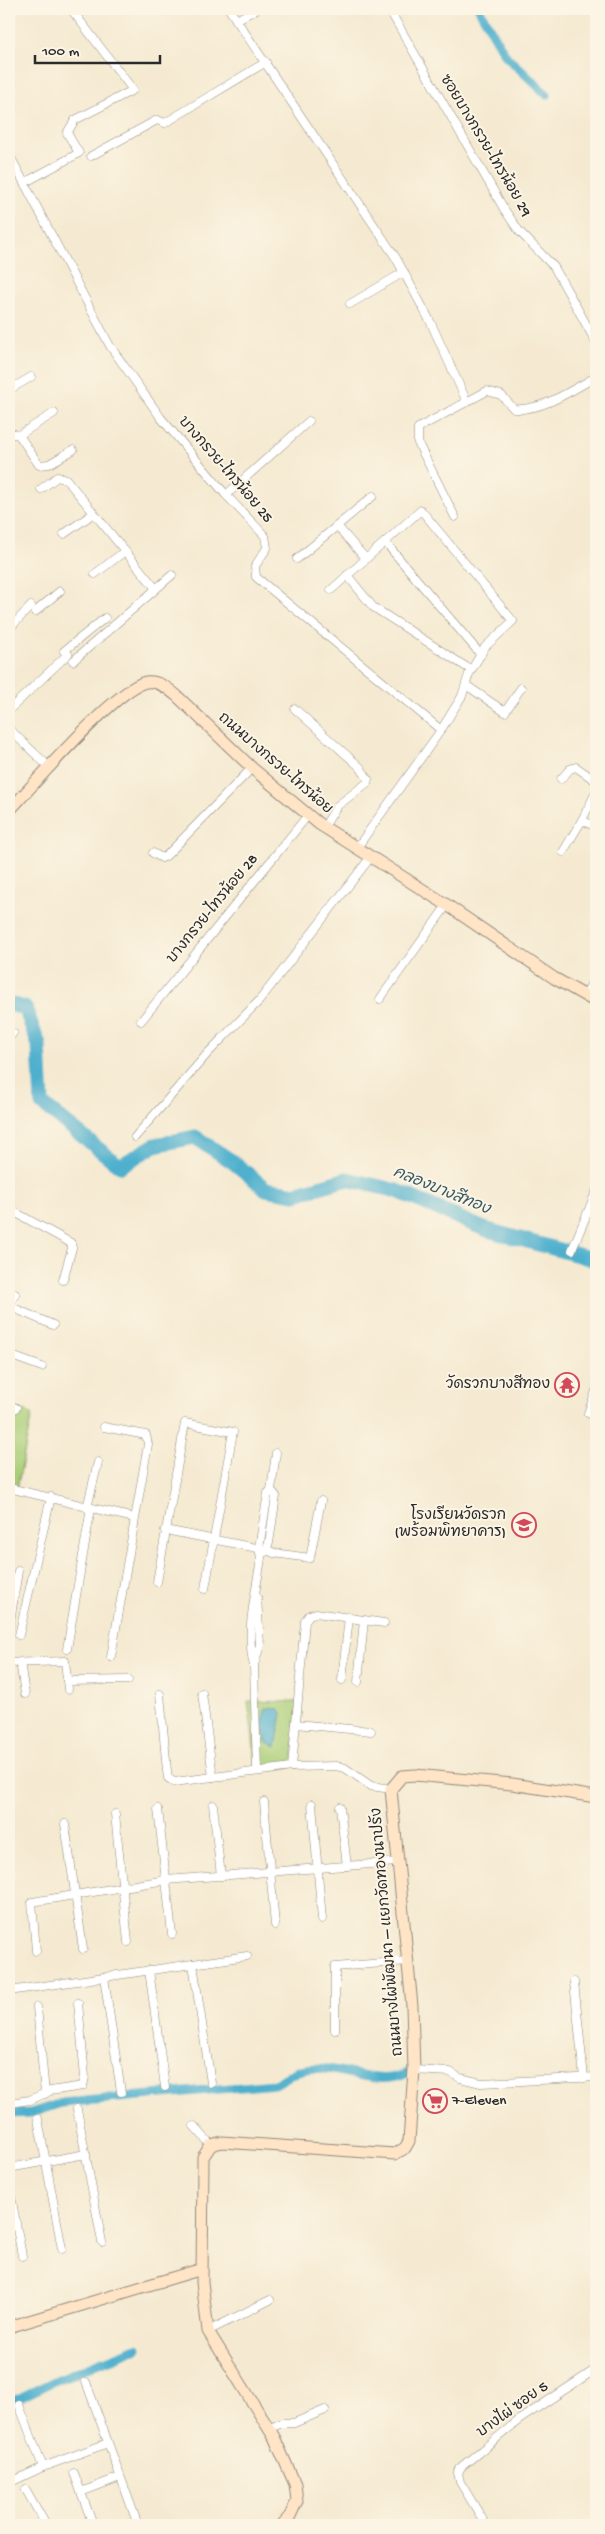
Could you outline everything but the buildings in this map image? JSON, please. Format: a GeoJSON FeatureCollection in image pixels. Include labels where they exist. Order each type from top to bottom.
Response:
{"type":"FeatureCollection","features":[{"type":"Feature","properties":{"kind":"street"},"geometry":{"type":"LineString","coordinates":[[24,183],[79,153],[67,133],[75,120],[133,90],[71,9]]}},
{"type":"Feature","properties":{"kind":"street"},"geometry":{"type":"LineString","coordinates":[[229,9],[404,272],[430,321],[467,402]]}},
{"type":"Feature","properties":{"kind":"street"},"geometry":{"type":"LineString","coordinates":[[236,20],[257,9]]}},
{"type":"Feature","properties":{"kind":"street","name":"ซอยบางกรวย-ไทรน้อย 29"},"geometry":{"type":"LineString","coordinates":[[389,9],[504,209],[519,231],[554,267],[596,342]]}},
{"type":"Feature","properties":{"kind":"street"},"geometry":{"type":"LineString","coordinates":[[91,156],[156,120],[165,123],[266,62]]}},
{"type":"Feature","properties":{"kind":"street","name":"บางกรวย-ไทรน้อย 25"},"geometry":{"type":"LineString","coordinates":[[9,154],[110,346],[161,418],[268,541],[267,548],[255,566],[256,577],[441,730]]}},
{"type":"Feature","properties":{"kind":"street"},"geometry":{"type":"LineString","coordinates":[[350,304],[404,272]]}},
{"type":"Feature","properties":{"kind":"street"},"geometry":{"type":"LineString","coordinates":[[9,390],[31,377]]}},
{"type":"Feature","properties":{"kind":"street"},"geometry":{"type":"LineString","coordinates":[[455,517],[416,435],[418,428],[424,423],[487,391],[501,395],[514,409],[524,410],[544,404],[596,377]]}},
{"type":"Feature","properties":{"kind":"street"},"geometry":{"type":"LineString","coordinates":[[9,433],[19,435],[54,413]]}},
{"type":"Feature","properties":{"kind":"street"},"geometry":{"type":"LineString","coordinates":[[226,495],[309,422]]}},
{"type":"Feature","properties":{"kind":"street"},"geometry":{"type":"LineString","coordinates":[[19,435],[39,466],[49,464],[73,450]]}},
{"type":"Feature","properties":{"kind":"street"},"geometry":{"type":"LineString","coordinates":[[42,489],[57,477],[62,476],[94,512],[156,590]]}},
{"type":"Feature","properties":{"kind":"street"},"geometry":{"type":"LineString","coordinates":[[297,559],[373,496]]}},
{"type":"Feature","properties":{"kind":"street"},"geometry":{"type":"LineString","coordinates":[[331,590],[421,510],[512,621],[485,647],[472,670],[462,696],[441,730],[356,849]]}},
{"type":"Feature","properties":{"kind":"street"},"geometry":{"type":"LineString","coordinates":[[64,534],[94,512]]}},
{"type":"Feature","properties":{"kind":"street"},"geometry":{"type":"LineString","coordinates":[[337,526],[366,559]]}},
{"type":"Feature","properties":{"kind":"street"},"geometry":{"type":"LineString","coordinates":[[385,542],[481,655]]}},
{"type":"Feature","properties":{"kind":"street"},"geometry":{"type":"LineString","coordinates":[[95,574],[125,551]]}},
{"type":"Feature","properties":{"kind":"street"},"geometry":{"type":"LineString","coordinates":[[73,661],[172,575]]}},
{"type":"Feature","properties":{"kind":"street"},"geometry":{"type":"LineString","coordinates":[[347,575],[373,607],[472,670]]}},
{"type":"Feature","properties":{"kind":"street"},"geometry":{"type":"LineString","coordinates":[[9,629],[33,609],[60,591]]}},
{"type":"Feature","properties":{"kind":"street"},"geometry":{"type":"LineString","coordinates":[[9,710],[66,652],[105,618]]}},
{"type":"Feature","properties":{"kind":"street","name":"ถนนบางกรวย-ไทรน้อย"},"geometry":{"type":"LineString","coordinates":[[9,811],[49,767],[110,706],[147,682],[162,685],[177,696],[252,768],[324,827],[596,1002]]}},
{"type":"Feature","properties":{"kind":"street"},"geometry":{"type":"LineString","coordinates":[[466,685],[505,712],[522,688]]}},
{"type":"Feature","properties":{"kind":"street"},"geometry":{"type":"LineString","coordinates":[[296,709],[360,767],[368,779],[367,783],[337,806],[324,827]]}},
{"type":"Feature","properties":{"kind":"street"},"geometry":{"type":"LineString","coordinates":[[9,729],[49,767]]}},
{"type":"Feature","properties":{"kind":"street"},"geometry":{"type":"LineString","coordinates":[[561,779],[570,769],[576,767],[596,781]]}},
{"type":"Feature","properties":{"kind":"street"},"geometry":{"type":"LineString","coordinates":[[153,853],[162,858],[166,856],[252,768]]}},
{"type":"Feature","properties":{"kind":"street"},"geometry":{"type":"LineString","coordinates":[[564,852],[596,792]]}},
{"type":"Feature","properties":{"kind":"street","name":"บางกรวย-ไทรน้อย 28"},"geometry":{"type":"LineString","coordinates":[[142,1021],[308,815]]}},
{"type":"Feature","properties":{"kind":"street"},"geometry":{"type":"LineString","coordinates":[[582,820],[596,827]]}},
{"type":"Feature","properties":{"kind":"street"},"geometry":{"type":"LineString","coordinates":[[135,1137],[208,1053],[259,1001],[370,858]]}},
{"type":"Feature","properties":{"kind":"street"},"geometry":{"type":"LineString","coordinates":[[380,999],[447,905]]}},
{"type":"Feature","properties":{"kind":"street"},"geometry":{"type":"LineString","coordinates":[[585,996],[596,976]]}},
{"type":"Feature","properties":{"kind":"street"},"geometry":{"type":"LineString","coordinates":[[572,1250],[596,1192]]}},
{"type":"Feature","properties":{"kind":"street"},"geometry":{"type":"LineString","coordinates":[[9,1209],[71,1243],[72,1248],[63,1280]]}},
{"type":"Feature","properties":{"kind":"street"},"geometry":{"type":"LineString","coordinates":[[15,1294],[9,1306],[54,1325]]}},
{"type":"Feature","properties":{"kind":"street"},"geometry":{"type":"LineString","coordinates":[[9,1355],[42,1367]]}},
{"type":"Feature","properties":{"kind":"street"},"geometry":{"type":"LineString","coordinates":[[596,1391],[588,1413],[596,1417]]}},
{"type":"Feature","properties":{"kind":"street"},"geometry":{"type":"LineString","coordinates":[[156,1582],[185,1424],[233,1432],[205,1589]]}},
{"type":"Feature","properties":{"kind":"street"},"geometry":{"type":"LineString","coordinates":[[104,1427],[146,1435],[148,1438],[111,1657]]}},
{"type":"Feature","properties":{"kind":"street"},"geometry":{"type":"LineString","coordinates":[[257,1771],[254,1666],[250,1651],[250,1632],[263,1549],[268,1494],[271,1490],[276,1453]]}},
{"type":"Feature","properties":{"kind":"street"},"geometry":{"type":"LineString","coordinates":[[67,1649],[98,1462]]}},
{"type":"Feature","properties":{"kind":"street"},"geometry":{"type":"LineString","coordinates":[[9,1488],[134,1518]]}},
{"type":"Feature","properties":{"kind":"street"},"geometry":{"type":"LineString","coordinates":[[19,1635],[51,1497]]}},
{"type":"Feature","properties":{"kind":"street"},"geometry":{"type":"LineString","coordinates":[[165,1530],[263,1549],[274,1553],[310,1558],[321,1501]]}},
{"type":"Feature","properties":{"kind":"street"},"geometry":{"type":"LineString","coordinates":[[9,1628],[11,1603],[18,1571]]}},
{"type":"Feature","properties":{"kind":"street"},"geometry":{"type":"LineString","coordinates":[[292,1767],[305,1621],[309,1615],[316,1613],[384,1623]]}},
{"type":"Feature","properties":{"kind":"street"},"geometry":{"type":"LineString","coordinates":[[342,1680],[348,1618]]}},
{"type":"Feature","properties":{"kind":"street"},"geometry":{"type":"LineString","coordinates":[[358,1682],[364,1620]]}},
{"type":"Feature","properties":{"kind":"street"},"geometry":{"type":"LineString","coordinates":[[9,1663],[65,1661],[68,1685],[128,1680]]}},
{"type":"Feature","properties":{"kind":"street"},"geometry":{"type":"LineString","coordinates":[[20,1662],[24,1694]]}},
{"type":"Feature","properties":{"kind":"street"},"geometry":{"type":"LineString","coordinates":[[202,1693],[213,1777]]}},
{"type":"Feature","properties":{"kind":"street"},"geometry":{"type":"LineString","coordinates":[[160,1694],[168,1778],[174,1782],[292,1767],[336,1766],[345,1768],[371,1786],[392,1789]]}},
{"type":"Feature","properties":{"kind":"street"},"geometry":{"type":"LineString","coordinates":[[296,1724],[371,1731]]}},
{"type":"Feature","properties":{"kind":"street","name":"ถนนบางไผ่พัฒนา – แยกวัดทองนาปรัง"},"geometry":{"type":"LineString","coordinates":[[211,2145],[222,2142],[395,2154],[405,2148],[409,2142],[414,2070],[412,2006],[397,1862],[392,1789],[402,1776],[414,1775],[512,1784],[596,1797]]}},
{"type":"Feature","properties":{"kind":"street"},"geometry":{"type":"LineString","coordinates":[[264,1802],[275,1925]]}},
{"type":"Feature","properties":{"kind":"street"},"geometry":{"type":"LineString","coordinates":[[213,1804],[221,1876]]}},
{"type":"Feature","properties":{"kind":"street"},"geometry":{"type":"LineString","coordinates":[[312,1804],[322,1919]]}},
{"type":"Feature","properties":{"kind":"street"},"geometry":{"type":"LineString","coordinates":[[340,1807],[347,1866]]}},
{"type":"Feature","properties":{"kind":"street"},"geometry":{"type":"LineString","coordinates":[[158,1809],[172,1934]]}},
{"type":"Feature","properties":{"kind":"street"},"geometry":{"type":"LineString","coordinates":[[114,1814],[128,1942]]}},
{"type":"Feature","properties":{"kind":"street"},"geometry":{"type":"LineString","coordinates":[[65,1824],[83,1949]]}},
{"type":"Feature","properties":{"kind":"street"},"geometry":{"type":"LineString","coordinates":[[36,1951],[32,1902],[166,1880],[397,1862]]}},
{"type":"Feature","properties":{"kind":"street"},"geometry":{"type":"LineString","coordinates":[[9,1991],[247,1956]]}},
{"type":"Feature","properties":{"kind":"street"},"geometry":{"type":"LineString","coordinates":[[335,2030],[335,1968],[407,1961]]}},
{"type":"Feature","properties":{"kind":"street"},"geometry":{"type":"LineString","coordinates":[[193,1964],[211,2083]]}},
{"type":"Feature","properties":{"kind":"street"},"geometry":{"type":"LineString","coordinates":[[149,1970],[165,2087]]}},
{"type":"Feature","properties":{"kind":"street"},"geometry":{"type":"LineString","coordinates":[[104,1977],[121,2092]]}},
{"type":"Feature","properties":{"kind":"street"},"geometry":{"type":"LineString","coordinates":[[574,1982],[584,2078]]}},
{"type":"Feature","properties":{"kind":"street"},"geometry":{"type":"LineString","coordinates":[[9,2103],[30,2100],[45,2094],[83,2086],[78,2003]]}},
{"type":"Feature","properties":{"kind":"street"},"geometry":{"type":"LineString","coordinates":[[37,2007],[45,2094]]}},
{"type":"Feature","properties":{"kind":"street"},"geometry":{"type":"LineString","coordinates":[[414,2070],[450,2072],[460,2078],[480,2084],[596,2077]]}},
{"type":"Feature","properties":{"kind":"street"},"geometry":{"type":"LineString","coordinates":[[77,2109],[102,2242]]}},
{"type":"Feature","properties":{"kind":"street"},"geometry":{"type":"LineString","coordinates":[[38,2119],[62,2249]]}},
{"type":"Feature","properties":{"kind":"street"},"geometry":{"type":"LineString","coordinates":[[194,2126],[211,2145],[203,2157],[202,2269],[204,2312],[208,2331],[268,2428],[295,2484],[296,2500],[290,2516],[282,2525]]}},
{"type":"Feature","properties":{"kind":"street"},"geometry":{"type":"LineString","coordinates":[[9,2168],[86,2154]]}},
{"type":"Feature","properties":{"kind":"street"},"geometry":{"type":"LineString","coordinates":[[9,2185],[22,2256]]}},
{"type":"Feature","properties":{"kind":"street"},"geometry":{"type":"LineString","coordinates":[[9,2327],[202,2269]]}},
{"type":"Feature","properties":{"kind":"street"},"geometry":{"type":"LineString","coordinates":[[208,2331],[270,2300]]}},
{"type":"Feature","properties":{"kind":"street","name":"บางไผ่ ซอย 5"},"geometry":{"type":"LineString","coordinates":[[486,2525],[460,2482],[458,2473],[461,2467],[519,2420],[596,2369]]}},
{"type":"Feature","properties":{"kind":"street"},"geometry":{"type":"LineString","coordinates":[[86,2382],[138,2525]]}},
{"type":"Feature","properties":{"kind":"street"},"geometry":{"type":"LineString","coordinates":[[19,2405],[43,2467]]}},
{"type":"Feature","properties":{"kind":"street"},"geometry":{"type":"LineString","coordinates":[[268,2428],[282,2423],[294,2423],[325,2410]]}},
{"type":"Feature","properties":{"kind":"street"},"geometry":{"type":"LineString","coordinates":[[9,2483],[43,2467],[108,2443]]}},
{"type":"Feature","properties":{"kind":"street"},"geometry":{"type":"LineString","coordinates":[[74,2473],[93,2525]]}},
{"type":"Feature","properties":{"kind":"street"},"geometry":{"type":"LineString","coordinates":[[81,2492],[115,2479]]}},
{"type":"Feature","properties":{"kind":"street"},"geometry":{"type":"LineString","coordinates":[[26,2490],[46,2525]]}},
{"type":"Feature","properties":{"kind":"green space"},"geometry":{"type":"Polygon","coordinates":[[[9,1405],[32,1414],[17,1489],[9,1487],[9,1405]]]}},
{"type":"Feature","properties":{"kind":"green space"},"geometry":{"type":"Polygon","coordinates":[[[248,1701],[298,1702],[292,1767],[257,1771],[248,1701]]]}},
{"type":"Feature","properties":{"kind":"water"},"geometry":{"type":"Polygon","coordinates":[[[266,1708],[279,1709],[282,1714],[276,1747],[267,1743],[264,1734],[263,1721],[266,1708]]]}},
{"type":"Feature","properties":{"kind":"waterway"},"geometry":{"type":"LineString","coordinates":[[479,9],[506,56],[547,95]]}},
{"type":"Feature","properties":{"kind":"waterway","name":"คลองบางสีทอง"},"geometry":{"type":"LineString","coordinates":[[9,1004],[25,1008],[39,1045],[42,1104],[120,1166],[155,1145],[195,1137],[233,1162],[266,1189],[295,1194],[347,1179],[397,1191],[484,1229],[596,1260]]}},
{"type":"Feature","properties":{"kind":"waterway"},"geometry":{"type":"LineString","coordinates":[[9,2114],[31,2113],[61,2103],[275,2084],[294,2073],[306,2069],[319,2068],[383,2078],[408,2073]]}},
{"type":"Feature","properties":{"kind":"waterway"},"geometry":{"type":"LineString","coordinates":[[9,2403],[59,2379],[137,2348]]}},
{"type":"Feature","properties":{"kind":"place","name":"วัดรวกบางสีทอง"},"geometry":{"type":"Point","coordinates":[567,1385]}},
{"type":"Feature","properties":{"kind":"place","name":"โรงเรียนวัดรวก (พร้อมพิทยาคาร)"},"geometry":{"type":"Point","coordinates":[524,1525]}},
{"type":"Feature","properties":{"kind":"place","name":"7-Eleven"},"geometry":{"type":"Point","coordinates":[435,2101]}}]}
